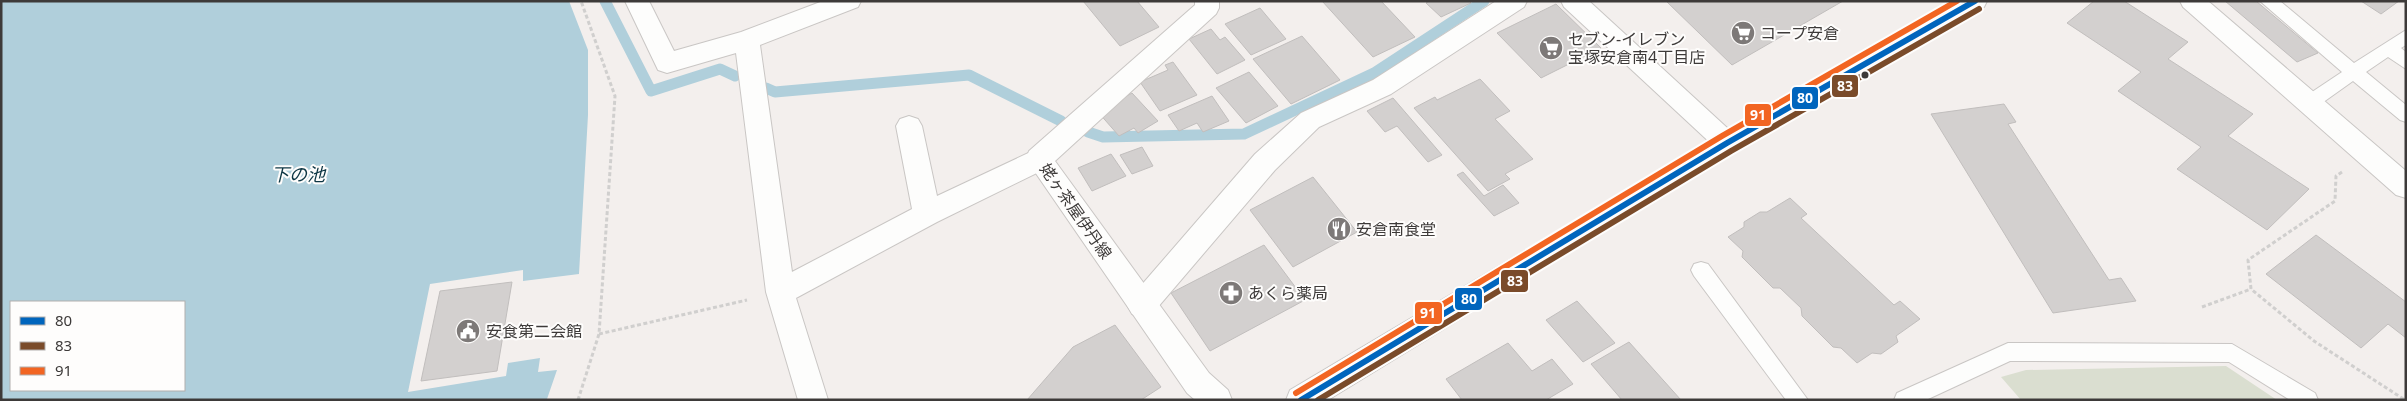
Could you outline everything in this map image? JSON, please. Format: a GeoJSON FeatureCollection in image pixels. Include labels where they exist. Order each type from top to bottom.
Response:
{"type":"FeatureCollection","features":[{"type":"Feature","properties":{"kind":"street"},"geometry":{"type":"LineString","coordinates":[[637,1],[667,63],[747,40],[850,1]]}},
{"type":"Feature","properties":{"kind":"street"},"geometry":{"type":"LineString","coordinates":[[1142,305],[1265,162],[1310,120],[1382,87],[1516,1]]}},
{"type":"Feature","properties":{"kind":"street"},"geometry":{"type":"LineString","coordinates":[[1573,1],[1727,143]]}},
{"type":"Feature","properties":{"kind":"street"},"geometry":{"type":"LineString","coordinates":[[1301,400],[1727,143],[1976,1]]}},
{"type":"Feature","properties":{"kind":"street"},"geometry":{"type":"LineString","coordinates":[[2192,1],[2406,188]]}},
{"type":"Feature","properties":{"kind":"street","name":"姥ヶ茶屋伊丹線"},"geometry":{"type":"LineString","coordinates":[[1211,3],[1039,160],[1198,383],[1217,400]]}},
{"type":"Feature","properties":{"kind":"street"},"geometry":{"type":"LineString","coordinates":[[747,40],[780,292],[812,400]]}},
{"type":"Feature","properties":{"kind":"street"},"geometry":{"type":"LineString","coordinates":[[909,126],[927,214]]}},
{"type":"Feature","properties":{"kind":"street"},"geometry":{"type":"LineString","coordinates":[[780,292],[927,214],[1039,160]]}},
{"type":"Feature","properties":{"kind":"lane"},"geometry":{"type":"LineString","coordinates":[[2268,1],[2406,116]]}},
{"type":"Feature","properties":{"kind":"lane"},"geometry":{"type":"LineString","coordinates":[[2309,103],[2406,36]]}},
{"type":"Feature","properties":{"kind":"lane"},"geometry":{"type":"LineString","coordinates":[[2388,48],[2406,62]]}},
{"type":"Feature","properties":{"kind":"lane"},"geometry":{"type":"LineString","coordinates":[[1701,270],[1798,400]]}},
{"type":"Feature","properties":{"kind":"lane"},"geometry":{"type":"LineString","coordinates":[[1904,400],[2008,352],[2232,352],[2308,400]]}},
{"type":"Feature","properties":{"kind":"path"},"geometry":{"type":"LineString","coordinates":[[578,400],[599,334],[615,96],[582,1]]}},
{"type":"Feature","properties":{"kind":"path"},"geometry":{"type":"LineString","coordinates":[[2371,157],[2336,176],[2335,201],[2248,260],[2251,289],[2314,341],[2404,400]]}},
{"type":"Feature","properties":{"kind":"path"},"geometry":{"type":"LineString","coordinates":[[2202,308],[2251,289]]}},
{"type":"Feature","properties":{"kind":"path"},"geometry":{"type":"LineString","coordinates":[[599,334],[780,292]]}},
{"type":"Feature","properties":{"kind":"shaded area"},"geometry":{"type":"Polygon","coordinates":[[[2226,366],[2277,400],[2021,400],[2001,377],[2026,370],[2226,366]]]}},
{"type":"Feature","properties":{"kind":"water","name":"下の池"},"geometry":{"type":"Polygon","coordinates":[[[1,1],[569,1],[588,50],[588,115],[579,274],[523,281],[523,270],[430,284],[408,392],[506,376],[508,363],[540,358],[538,372],[557,370],[547,399],[1,400],[1,1]]]}},
{"type":"Feature","properties":{"kind":"building"},"geometry":{"type":"Polygon","coordinates":[[[1083,1],[1137,1],[1159,27],[1120,46],[1083,1]]]}},
{"type":"Feature","properties":{"kind":"building"},"geometry":{"type":"Polygon","coordinates":[[[1322,1],[1381,1],[1415,37],[1373,57],[1322,1]]]}},
{"type":"Feature","properties":{"kind":"building"},"geometry":{"type":"Polygon","coordinates":[[[1429,1],[1469,1],[1471,3],[1441,17],[1426,3],[1429,1]]]}},
{"type":"Feature","properties":{"kind":"building","name":"コープ安倉"},"geometry":{"type":"Polygon","coordinates":[[[1666,1],[1843,1],[1732,65],[1666,1]]]}},
{"type":"Feature","properties":{"kind":"building"},"geometry":{"type":"Polygon","coordinates":[[[2094,1],[2124,1],[2188,42],[2168,59],[2253,114],[2228,136],[2309,189],[2267,230],[2177,169],[2201,147],[2118,91],[2141,72],[2067,23],[2094,1]]]}},
{"type":"Feature","properties":{"kind":"building"},"geometry":{"type":"Polygon","coordinates":[[[2225,1],[2256,1],[2318,53],[2297,62],[2225,1]]]}},
{"type":"Feature","properties":{"kind":"building"},"geometry":{"type":"Polygon","coordinates":[[[2361,1],[2399,1],[2381,14],[2361,1]]]}},
{"type":"Feature","properties":{"kind":"building"},"geometry":{"type":"Polygon","coordinates":[[[1556,4],[1601,48],[1541,78],[1497,33],[1556,4]]]}},
{"type":"Feature","properties":{"kind":"building"},"geometry":{"type":"Polygon","coordinates":[[[1260,8],[1286,39],[1251,55],[1225,24],[1260,8]]]}},
{"type":"Feature","properties":{"kind":"building"},"geometry":{"type":"Polygon","coordinates":[[[1211,29],[1220,40],[1225,37],[1245,60],[1217,74],[1189,39],[1211,29]]]}},
{"type":"Feature","properties":{"kind":"building"},"geometry":{"type":"Polygon","coordinates":[[[1302,36],[1340,80],[1291,104],[1253,59],[1302,36]]]}},
{"type":"Feature","properties":{"kind":"building"},"geometry":{"type":"Polygon","coordinates":[[[1173,62],[1197,95],[1160,111],[1140,82],[1168,70],[1165,65],[1173,62]]]}},
{"type":"Feature","properties":{"kind":"building"},"geometry":{"type":"Polygon","coordinates":[[[1249,72],[1278,106],[1246,123],[1216,88],[1249,72]]]}},
{"type":"Feature","properties":{"kind":"building"},"geometry":{"type":"Polygon","coordinates":[[[1480,79],[1510,111],[1495,119],[1533,159],[1505,174],[1510,179],[1488,191],[1414,108],[1435,97],[1437,100],[1480,79]]]}},
{"type":"Feature","properties":{"kind":"building"},"geometry":{"type":"Polygon","coordinates":[[[1132,93],[1158,121],[1138,133],[1134,128],[1119,136],[1098,112],[1132,93]]]}},
{"type":"Feature","properties":{"kind":"building"},"geometry":{"type":"Polygon","coordinates":[[[1212,96],[1229,121],[1203,132],[1197,123],[1179,131],[1168,115],[1212,96]]]}},
{"type":"Feature","properties":{"kind":"building"},"geometry":{"type":"Polygon","coordinates":[[[1393,98],[1442,155],[1428,162],[1397,126],[1385,132],[1367,111],[1393,98]]]}},
{"type":"Feature","properties":{"kind":"building"},"geometry":{"type":"Polygon","coordinates":[[[2004,104],[2016,122],[2008,124],[2109,280],[2121,278],[2136,301],[2053,313],[1931,114],[2004,104]]]}},
{"type":"Feature","properties":{"kind":"building"},"geometry":{"type":"Polygon","coordinates":[[[1142,147],[1153,166],[1132,174],[1120,155],[1142,147]]]}},
{"type":"Feature","properties":{"kind":"building"},"geometry":{"type":"Polygon","coordinates":[[[1111,154],[1126,176],[1092,191],[1078,168],[1111,154]]]}},
{"type":"Feature","properties":{"kind":"building"},"geometry":{"type":"Polygon","coordinates":[[[1463,172],[1484,196],[1503,185],[1519,203],[1494,216],[1457,175],[1463,172]]]}},
{"type":"Feature","properties":{"kind":"building"},"geometry":{"type":"Polygon","coordinates":[[[1313,177],[1357,232],[1293,267],[1250,210],[1313,177]]]}},
{"type":"Feature","properties":{"kind":"building"},"geometry":{"type":"Polygon","coordinates":[[[1790,198],[1807,214],[1801,218],[1894,305],[1900,301],[1920,319],[1896,336],[1898,342],[1881,354],[1872,353],[1857,363],[1841,348],[1833,347],[1802,316],[1801,308],[1780,288],[1773,288],[1742,257],[1743,251],[1728,237],[1744,227],[1744,222],[1760,212],[1767,212],[1790,198]]]}},
{"type":"Feature","properties":{"kind":"building"},"geometry":{"type":"Polygon","coordinates":[[[2316,235],[2406,302],[2406,338],[2388,324],[2361,348],[2266,274],[2316,235]]]}},
{"type":"Feature","properties":{"kind":"building"},"geometry":{"type":"Polygon","coordinates":[[[1264,245],[1305,300],[1210,351],[1171,293],[1264,245]]]}},
{"type":"Feature","properties":{"kind":"building","name":"安食第二会館"},"geometry":{"type":"Polygon","coordinates":[[[512,282],[497,371],[421,381],[440,291],[512,282]]]}},
{"type":"Feature","properties":{"kind":"building"},"geometry":{"type":"Polygon","coordinates":[[[1577,301],[1615,343],[1583,362],[1546,320],[1577,301]]]}},
{"type":"Feature","properties":{"kind":"building"},"geometry":{"type":"Polygon","coordinates":[[[1115,325],[1161,387],[1141,400],[1027,400],[1073,347],[1115,325]]]}},
{"type":"Feature","properties":{"kind":"building"},"geometry":{"type":"Polygon","coordinates":[[[1629,342],[1681,400],[1622,400],[1591,364],[1629,342]]]}},
{"type":"Feature","properties":{"kind":"building"},"geometry":{"type":"Polygon","coordinates":[[[1508,343],[1532,371],[1552,359],[1573,384],[1546,400],[1462,400],[1446,379],[1508,343]]]}},
{"type":"Feature","properties":{"kind":"waterway"},"geometry":{"type":"LineString","coordinates":[[605,1],[651,91],[720,69],[735,76]]}},
{"type":"Feature","properties":{"kind":"waterway"},"geometry":{"type":"LineString","coordinates":[[1088,132],[1103,137],[1244,134],[1374,73],[1484,1]]}},
{"type":"Feature","properties":{"kind":"waterway"},"geometry":{"type":"LineString","coordinates":[[766,88],[775,92],[969,75],[1061,121]]}},
{"type":"Feature","properties":{"kind":"transit line","name":"91"},"geometry":{"type":"LineString","coordinates":[[1296,393],[1722,136],[1957,1]]}},
{"type":"Feature","properties":{"kind":"transit line","name":"80"},"geometry":{"type":"LineString","coordinates":[[1301,400],[1727,143],[1975,1]]}},
{"type":"Feature","properties":{"kind":"transit line","name":"83"},"geometry":{"type":"LineString","coordinates":[[1318,400],[1731,151],[1979,9]]}},
{"type":"Feature","properties":{"kind":"place","name":"コープ安倉"},"geometry":{"type":"Point","coordinates":[1743,33]}},
{"type":"Feature","properties":{"kind":"place","name":"セブン-イレブン 宝塚安倉南4丁目店"},"geometry":{"type":"Point","coordinates":[1551,48]}},
{"type":"Feature","properties":{"kind":"place","name":"安倉南食堂"},"geometry":{"type":"Point","coordinates":[1339,229]}},
{"type":"Feature","properties":{"kind":"place","name":"あくら薬局"},"geometry":{"type":"Point","coordinates":[1231,293]}},
{"type":"Feature","properties":{"kind":"place","name":"安食第二会館"},"geometry":{"type":"Point","coordinates":[468,331]}}]}
